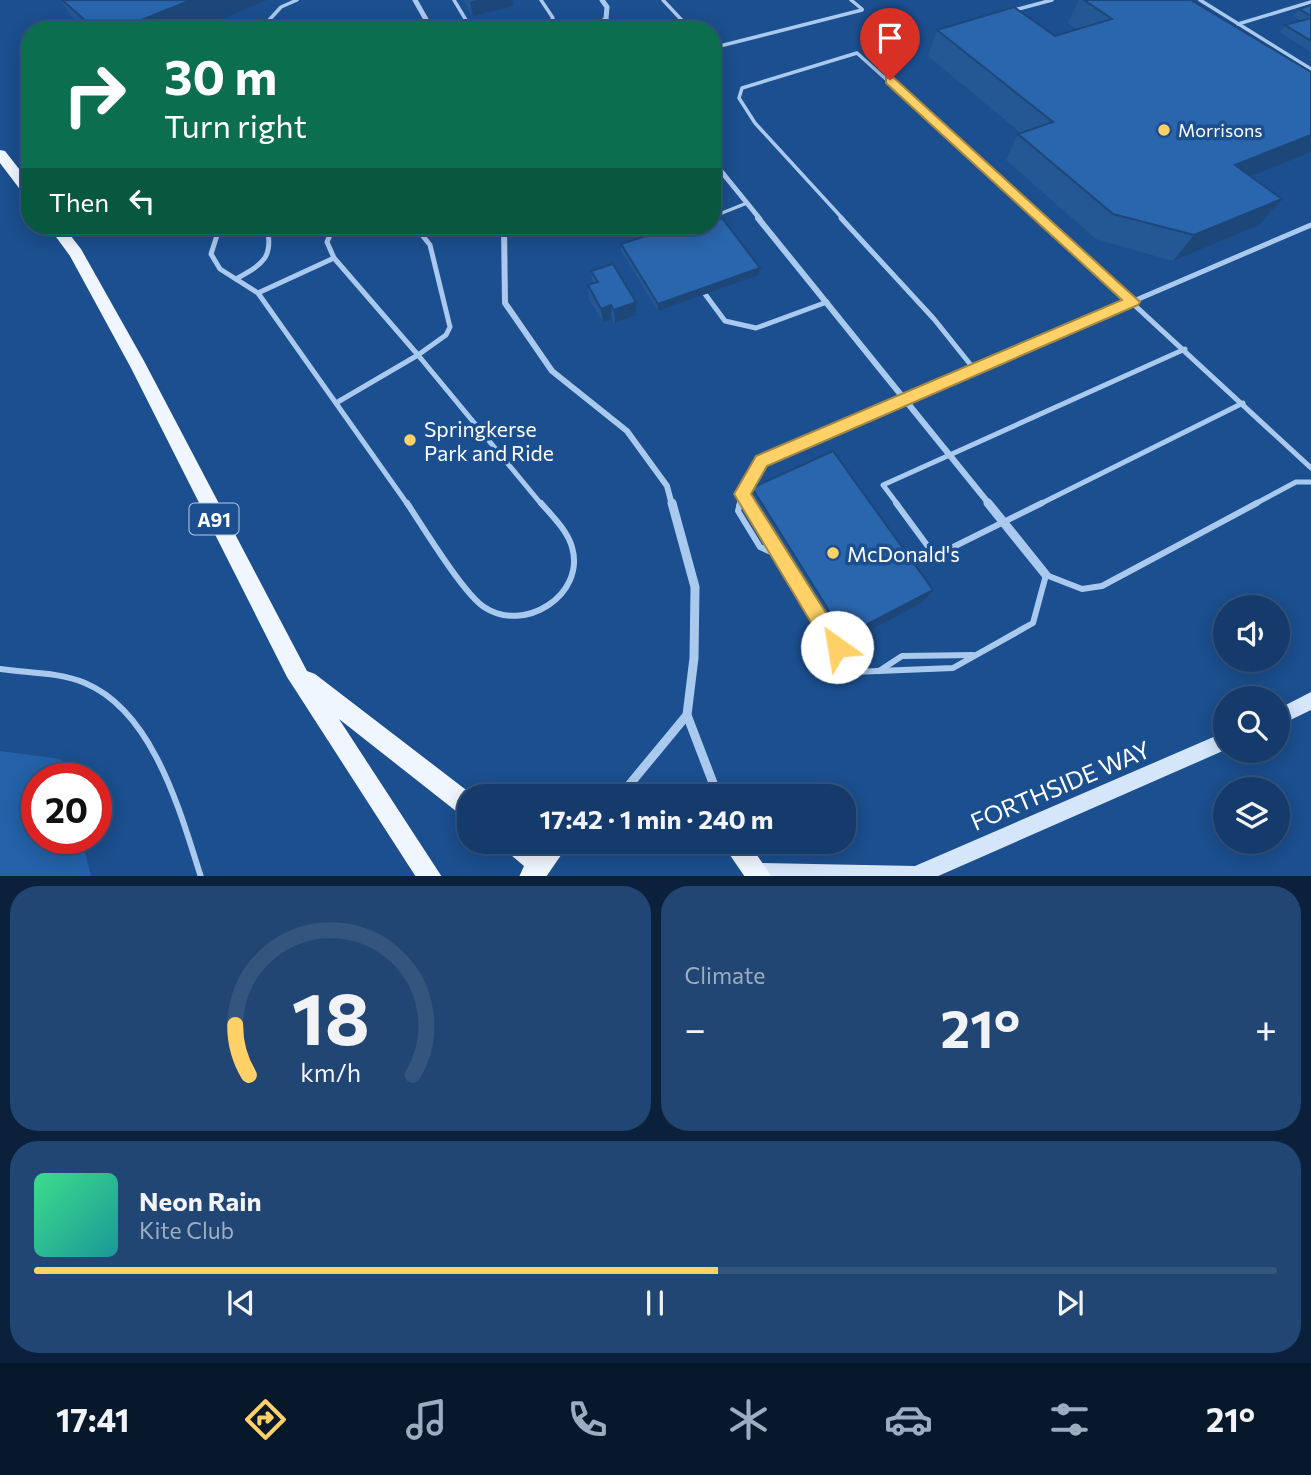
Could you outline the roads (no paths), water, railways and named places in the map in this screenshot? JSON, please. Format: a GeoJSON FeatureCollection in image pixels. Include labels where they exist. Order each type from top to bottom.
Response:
{"type":"FeatureCollection","features":[{"type":"Feature","properties":{"kind":"main road"},"geometry":{"type":"LineString","coordinates":[[0,154],[21,181]]}},
{"type":"Feature","properties":{"kind":"main road","name":"A91"},"geometry":{"type":"LineString","coordinates":[[62,235],[76,253],[138,366],[294,670],[429,876]]}},
{"type":"Feature","properties":{"kind":"main road","name":"A91"},"geometry":{"type":"LineString","coordinates":[[294,670],[457,798]]}},
{"type":"Feature","properties":{"kind":"main road"},"geometry":{"type":"LineString","coordinates":[[522,854],[535,870],[548,854]]}},
{"type":"Feature","properties":{"kind":"main road"},"geometry":{"type":"LineString","coordinates":[[743,854],[759,875]]}},
{"type":"Feature","properties":{"kind":"street"},"geometry":{"type":"LineString","coordinates":[[415,0],[427,21]]}},
{"type":"Feature","properties":{"kind":"street"},"geometry":{"type":"LineString","coordinates":[[601,0],[607,7],[607,19],[604,21]]}},
{"type":"Feature","properties":{"kind":"street"},"geometry":{"type":"LineString","coordinates":[[721,171],[1046,575]]}},
{"type":"Feature","properties":{"kind":"street"},"geometry":{"type":"LineString","coordinates":[[504,235],[505,303],[551,371],[627,432],[667,486],[695,587],[694,658],[687,715],[713,784]]}},
{"type":"Feature","properties":{"kind":"street"},"geometry":{"type":"LineString","coordinates":[[1290,712],[1311,701]]}},
{"type":"Feature","properties":{"kind":"street"},"geometry":{"type":"LineString","coordinates":[[630,784],[687,715]]}},
{"type":"Feature","properties":{"kind":"street","name":"FORTHSIDE WAY"},"geometry":{"type":"LineString","coordinates":[[759,875],[913,876],[1213,746]]}},
{"type":"Feature","properties":{"kind":"lane"},"geometry":{"type":"LineString","coordinates":[[268,21],[281,7],[297,0]]}},
{"type":"Feature","properties":{"kind":"lane"},"geometry":{"type":"LineString","coordinates":[[454,0],[467,21]]}},
{"type":"Feature","properties":{"kind":"lane"},"geometry":{"type":"LineString","coordinates":[[541,0],[553,18],[551,21]]}},
{"type":"Feature","properties":{"kind":"lane"},"geometry":{"type":"LineString","coordinates":[[663,0],[683,21]]}},
{"type":"Feature","properties":{"kind":"lane"},"geometry":{"type":"LineString","coordinates":[[721,46],[862,9],[851,0]]}},
{"type":"Feature","properties":{"kind":"lane"},"geometry":{"type":"LineString","coordinates":[[1004,13],[1052,0]]}},
{"type":"Feature","properties":{"kind":"lane"},"geometry":{"type":"LineString","coordinates":[[1200,0],[1311,69]]}},
{"type":"Feature","properties":{"kind":"lane"},"geometry":{"type":"LineString","coordinates":[[1238,24],[1311,2]]}},
{"type":"Feature","properties":{"kind":"lane"},"geometry":{"type":"LineString","coordinates":[[974,369],[934,318],[755,122],[739,98],[742,88],[857,53],[1185,349],[1311,468]]}},
{"type":"Feature","properties":{"kind":"lane"},"geometry":{"type":"LineString","coordinates":[[721,213],[747,203]]}},
{"type":"Feature","properties":{"kind":"lane"},"geometry":{"type":"LineString","coordinates":[[782,557],[760,547],[737,511],[742,494],[761,461],[1311,225]]}},
{"type":"Feature","properties":{"kind":"lane"},"geometry":{"type":"LineString","coordinates":[[217,235],[211,254],[220,269],[258,293],[484,608],[503,615],[526,616],[549,607],[566,590],[573,568],[573,549],[564,531],[334,258],[327,242],[330,235]]}},
{"type":"Feature","properties":{"kind":"lane"},"geometry":{"type":"LineString","coordinates":[[236,279],[267,258],[272,247],[269,235]]}},
{"type":"Feature","properties":{"kind":"lane"},"geometry":{"type":"LineString","coordinates":[[336,403],[418,355],[446,335],[450,327],[430,244],[422,235]]}},
{"type":"Feature","properties":{"kind":"lane"},"geometry":{"type":"LineString","coordinates":[[258,293],[334,258]]}},
{"type":"Feature","properties":{"kind":"lane"},"geometry":{"type":"LineString","coordinates":[[705,294],[725,321],[756,328],[827,302]]}},
{"type":"Feature","properties":{"kind":"lane"},"geometry":{"type":"LineString","coordinates":[[1185,349],[883,485],[935,556],[1243,403]]}},
{"type":"Feature","properties":{"kind":"lane"},"geometry":{"type":"LineString","coordinates":[[830,636],[853,672],[953,668],[1033,623],[1046,575],[1082,589],[1102,586],[1296,482],[1311,482]]}},
{"type":"Feature","properties":{"kind":"lane"},"geometry":{"type":"LineString","coordinates":[[742,494],[755,514]]}},
{"type":"Feature","properties":{"kind":"lane"},"geometry":{"type":"LineString","coordinates":[[775,547],[789,569]]}},
{"type":"Feature","properties":{"kind":"lane"},"geometry":{"type":"LineString","coordinates":[[877,672],[901,656],[976,655]]}},
{"type":"Feature","properties":{"kind":"lane"},"geometry":{"type":"LineString","coordinates":[[0,669],[85,683],[118,702],[156,754],[201,876]]}},
{"type":"Feature","properties":{"kind":"place","name":"Morrisons"},"geometry":{"type":"Point","coordinates":[1164,130]}},
{"type":"Feature","properties":{"kind":"place","name":"Springkerse Park and Ride"},"geometry":{"type":"Point","coordinates":[410,440]}},
{"type":"Feature","properties":{"kind":"place","name":"McDonald's"},"geometry":{"type":"Point","coordinates":[833,553]}}]}
